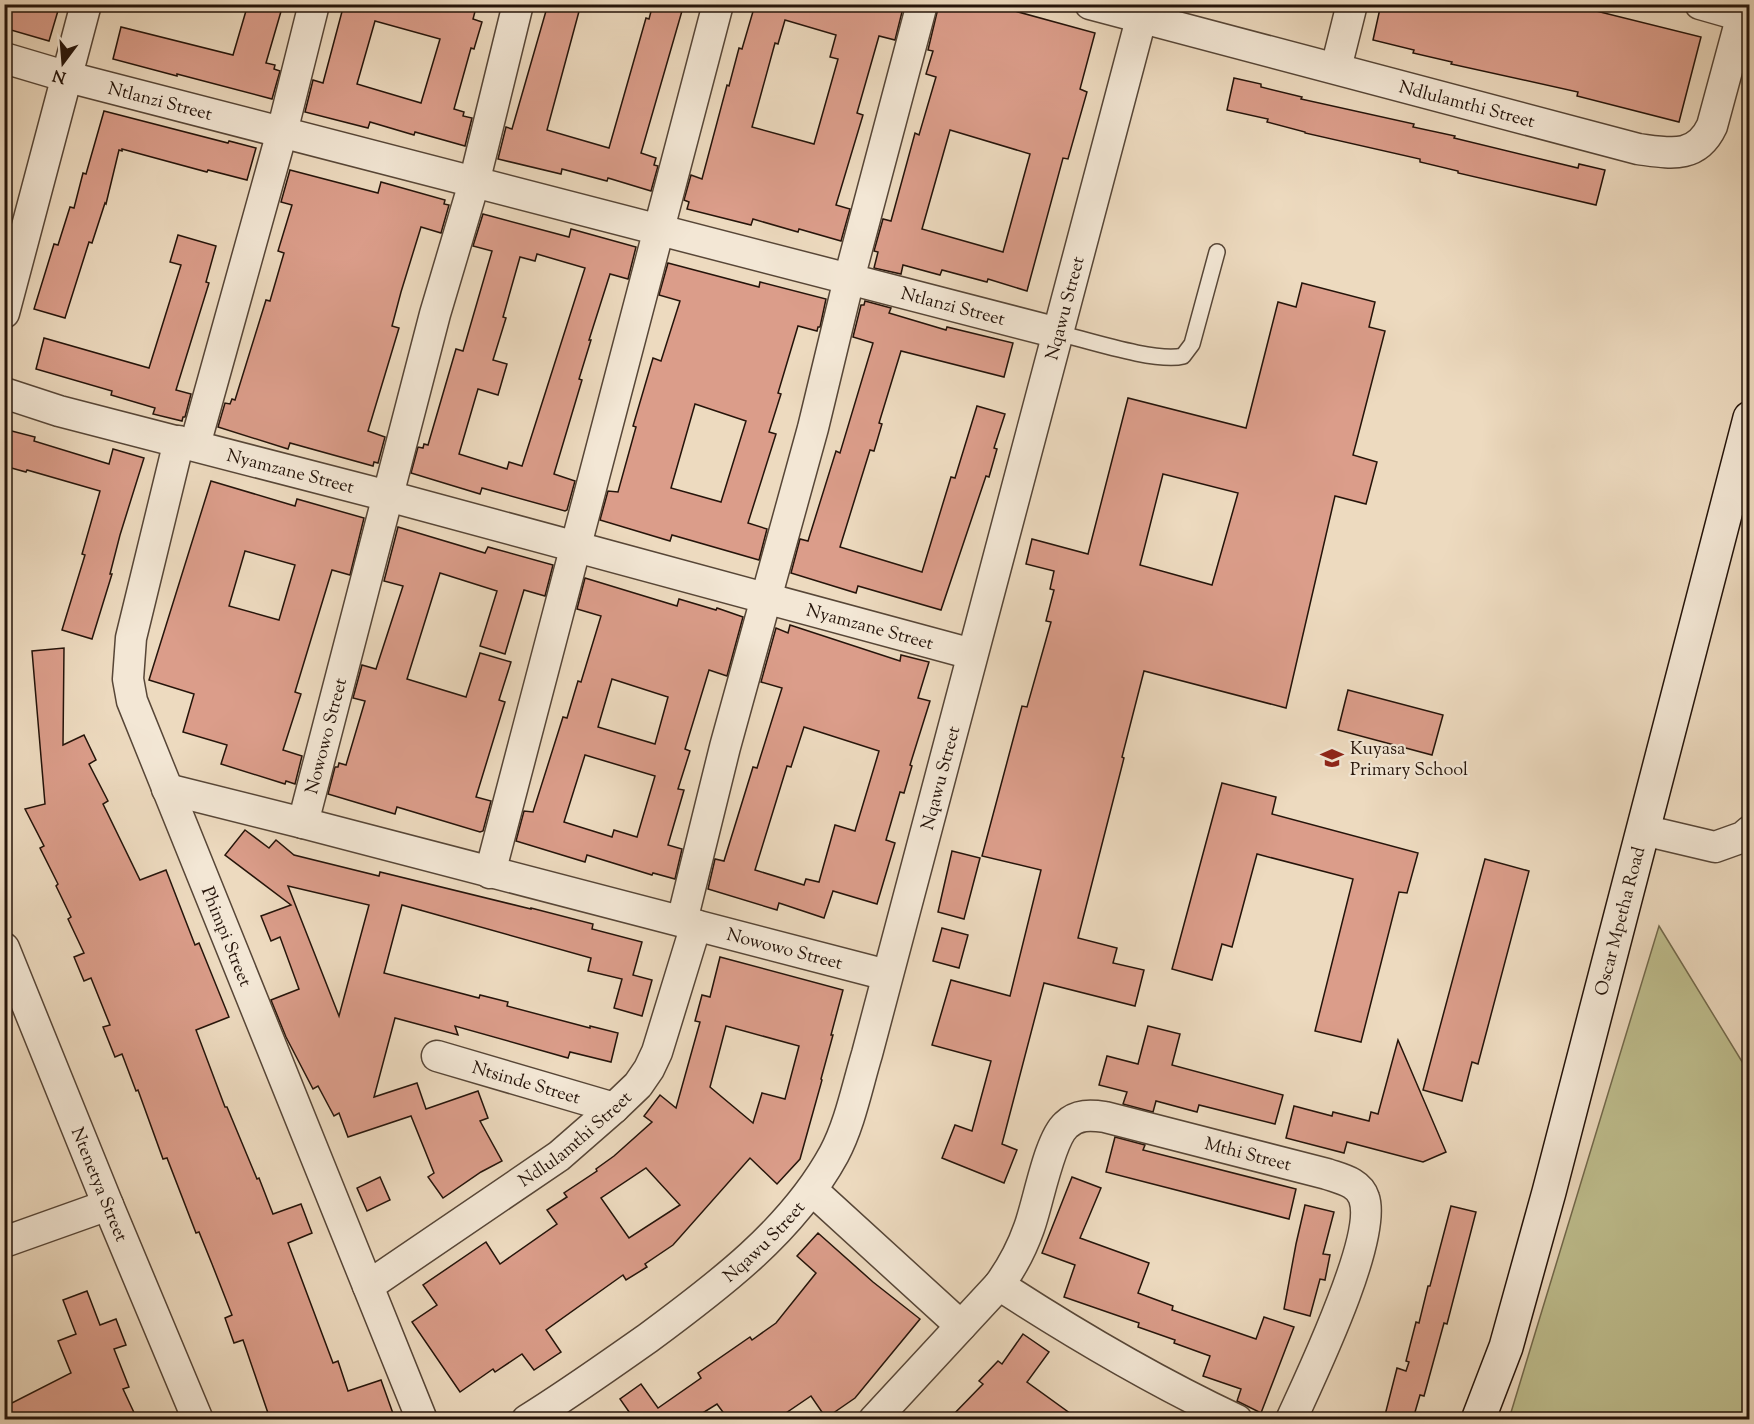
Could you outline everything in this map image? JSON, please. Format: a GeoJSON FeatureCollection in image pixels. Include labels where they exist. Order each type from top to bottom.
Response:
{"type":"FeatureCollection","features":[{"type":"Feature","properties":{"kind":"street"},"geometry":{"type":"LineString","coordinates":[[4,313],[86,4]]}},
{"type":"Feature","properties":{"kind":"street"},"geometry":{"type":"LineString","coordinates":[[187,443],[244,271],[314,4]]}},
{"type":"Feature","properties":{"kind":"street"},"geometry":{"type":"LineString","coordinates":[[490,873],[657,229],[718,4]]}},
{"type":"Feature","properties":{"kind":"street"},"geometry":{"type":"LineString","coordinates":[[689,923],[725,747],[813,428],[849,279],[922,4]]}},
{"type":"Feature","properties":{"kind":"street","name":"Ndlulamthi Street"},"geometry":{"type":"LineString","coordinates":[[1090,4],[1143,11],[1336,68],[1638,149],[1667,153],[1681,153],[1695,147],[1706,138],[1712,126],[1743,10]]}},
{"type":"Feature","properties":{"kind":"street"},"geometry":{"type":"LineString","coordinates":[[1336,68],[1352,4]]}},
{"type":"Feature","properties":{"kind":"street"},"geometry":{"type":"LineString","coordinates":[[1700,4],[1743,10]]}},
{"type":"Feature","properties":{"kind":"street"},"geometry":{"type":"LineString","coordinates":[[388,496],[435,314],[474,183],[517,9]]}},
{"type":"Feature","properties":{"kind":"street","name":"Nqawu Street"},"geometry":{"type":"LineString","coordinates":[[527,1419],[575,1390],[686,1310],[745,1262],[812,1190],[835,1152],[845,1128],[887,975],[1143,11]]}},
{"type":"Feature","properties":{"kind":"street","name":"Ntlanzi Street"},"geometry":{"type":"LineString","coordinates":[[4,58],[474,183],[1058,333]]}},
{"type":"Feature","properties":{"kind":"street","name":"Nyamzane Street"},"geometry":{"type":"LineString","coordinates":[[4,393],[59,411],[388,496],[972,654]]}},
{"type":"Feature","properties":{"kind":"street","name":"Oscar Mpetha Road"},"geometry":{"type":"LineString","coordinates":[[1478,1419],[1506,1347],[1529,1268],[1749,418]]}},
{"type":"Feature","properties":{"kind":"street","name":"Phimpi Street"},"geometry":{"type":"LineString","coordinates":[[187,443],[131,638],[128,679],[132,700],[422,1419]]}},
{"type":"Feature","properties":{"kind":"street","name":"Nowowo Street"},"geometry":{"type":"LineString","coordinates":[[303,822],[388,496]]}},
{"type":"Feature","properties":{"kind":"street","name":"Nowowo Street"},"geometry":{"type":"LineString","coordinates":[[167,789],[303,822],[490,873],[887,975]]}},
{"type":"Feature","properties":{"kind":"street"},"geometry":{"type":"LineString","coordinates":[[1643,830],[1715,847],[1743,837],[1749,831]]}},
{"type":"Feature","properties":{"kind":"street","name":"Ndlulamthi Street"},"geometry":{"type":"LineString","coordinates":[[368,1286],[559,1156],[638,1084],[657,1052],[689,923]]}},
{"type":"Feature","properties":{"kind":"street","name":"Ntenetya Street"},"geometry":{"type":"LineString","coordinates":[[4,948],[198,1419]]}},
{"type":"Feature","properties":{"kind":"street","name":"Ntsinde Street"},"geometry":{"type":"LineString","coordinates":[[437,1056],[614,1108]]}},
{"type":"Feature","properties":{"kind":"street","name":"Mthi Street"},"geometry":{"type":"LineString","coordinates":[[874,1419],[999,1285],[1012,1267],[1030,1227],[1056,1137],[1066,1124],[1079,1117],[1105,1117],[1348,1181],[1359,1187],[1365,1198],[1366,1215],[1355,1265],[1325,1344],[1291,1419]]}},
{"type":"Feature","properties":{"kind":"street"},"geometry":{"type":"LineString","coordinates":[[812,1190],[961,1326]]}},
{"type":"Feature","properties":{"kind":"street"},"geometry":{"type":"LineString","coordinates":[[4,1242],[108,1205]]}},
{"type":"Feature","properties":{"kind":"street"},"geometry":{"type":"LineString","coordinates":[[999,1285],[1088,1341],[1168,1386],[1237,1419]]}},
{"type":"Feature","properties":{"kind":"lane"},"geometry":{"type":"LineString","coordinates":[[1058,333],[1150,356],[1168,358],[1183,356],[1191,344],[1218,252]]}},
{"type":"Feature","properties":{"kind":"green space"},"geometry":{"type":"Polygon","coordinates":[[[1659,926],[1749,1073],[1749,1419],[1509,1419],[1659,926]]]}},
{"type":"Feature","properties":{"kind":"building"},"geometry":{"type":"Polygon","coordinates":[[[4,4],[60,4],[49,41],[4,28],[4,4]]]}},
{"type":"Feature","properties":{"kind":"building"},"geometry":{"type":"Polygon","coordinates":[[[248,4],[267,4],[282,8],[266,63],[275,65],[274,69],[280,71],[272,99],[113,59],[121,27],[233,55],[248,4]]]}},
{"type":"Feature","properties":{"kind":"building"},"geometry":{"type":"Polygon","coordinates":[[[344,4],[477,4],[473,19],[482,22],[474,49],[471,48],[454,109],[464,112],[463,116],[472,118],[465,146],[415,132],[414,135],[370,122],[368,128],[305,112],[313,80],[323,83],[344,4]],[[375,21],[357,84],[421,103],[440,39],[375,21]]]}},
{"type":"Feature","properties":{"kind":"building"},"geometry":{"type":"Polygon","coordinates":[[[548,4],[581,4],[547,130],[609,148],[646,18],[649,19],[653,4],[684,4],[641,153],[656,158],[654,165],[658,166],[651,191],[608,178],[607,181],[562,169],[561,174],[498,159],[506,127],[512,129],[548,4]]]}},
{"type":"Feature","properties":{"kind":"building"},"geometry":{"type":"Polygon","coordinates":[[[757,4],[904,4],[895,40],[879,36],[857,113],[863,115],[836,205],[850,209],[841,241],[753,219],[751,225],[687,209],[689,202],[684,200],[691,175],[702,179],[727,85],[729,86],[739,48],[742,49],[754,8],[756,9],[757,4]],[[785,20],[778,44],[775,43],[752,127],[814,144],[838,59],[830,57],[836,35],[785,20]]]}},
{"type":"Feature","properties":{"kind":"building"},"geometry":{"type":"Polygon","coordinates":[[[939,4],[1013,4],[1011,10],[1095,33],[1080,89],[1087,92],[1068,159],[1063,158],[1027,291],[988,279],[987,282],[942,270],[940,275],[903,265],[901,274],[874,268],[878,252],[874,251],[883,219],[891,221],[915,133],[919,135],[936,77],[926,74],[933,51],[928,50],[939,4]],[[950,130],[922,229],[1003,252],[1030,154],[950,130]]]}},
{"type":"Feature","properties":{"kind":"building"},"geometry":{"type":"Polygon","coordinates":[[[1381,4],[1568,4],[1701,37],[1679,122],[1577,96],[1578,92],[1451,64],[1452,62],[1413,53],[1414,50],[1373,40],[1381,4]]]}},
{"type":"Feature","properties":{"kind":"building"},"geometry":{"type":"Polygon","coordinates":[[[1234,78],[1261,84],[1261,87],[1302,97],[1301,99],[1414,124],[1413,127],[1455,136],[1454,138],[1578,168],[1579,164],[1605,170],[1596,205],[1458,173],[1458,171],[1420,162],[1420,159],[1305,133],[1267,122],[1268,119],[1227,110],[1234,78]]]}},
{"type":"Feature","properties":{"kind":"building"},"geometry":{"type":"Polygon","coordinates":[[[104,111],[256,148],[247,180],[119,150],[106,204],[92,243],[89,242],[65,318],[34,309],[54,244],[58,245],[70,207],[74,208],[104,111]]]}},
{"type":"Feature","properties":{"kind":"building"},"geometry":{"type":"Polygon","coordinates":[[[290,170],[378,193],[381,182],[445,200],[444,204],[449,205],[441,233],[421,227],[401,292],[392,326],[399,328],[368,431],[385,437],[378,463],[374,462],[373,466],[290,443],[288,449],[218,427],[225,403],[230,404],[232,399],[235,400],[266,300],[270,301],[284,253],[278,251],[292,205],[281,202],[290,170]]]}},
{"type":"Feature","properties":{"kind":"building"},"geometry":{"type":"Polygon","coordinates":[[[483,214],[569,237],[571,229],[636,247],[628,279],[610,274],[589,340],[591,340],[579,379],[582,380],[554,474],[575,481],[565,511],[482,488],[480,494],[411,473],[418,447],[423,448],[424,444],[428,445],[456,349],[463,351],[492,251],[473,246],[483,214]],[[537,254],[535,261],[520,257],[503,317],[506,318],[493,360],[507,364],[498,395],[478,389],[459,454],[507,469],[509,462],[522,466],[585,268],[537,254]]]}},
{"type":"Feature","properties":{"kind":"building"},"geometry":{"type":"Polygon","coordinates":[[[178,235],[216,246],[206,282],[209,283],[176,390],[191,394],[182,421],[153,414],[155,408],[111,395],[112,391],[36,369],[44,338],[149,368],[181,265],[170,262],[178,235]]]}},
{"type":"Feature","properties":{"kind":"building"},"geometry":{"type":"Polygon","coordinates":[[[668,263],[759,287],[760,282],[826,299],[820,327],[817,331],[798,326],[778,393],[781,394],[769,432],[776,434],[748,523],[767,529],[759,560],[672,535],[670,541],[600,520],[608,491],[618,492],[636,427],[633,426],[653,358],[661,361],[680,301],[659,295],[668,263]],[[695,404],[671,488],[721,502],[746,421],[695,404]]]}},
{"type":"Feature","properties":{"kind":"building"},"geometry":{"type":"Polygon","coordinates":[[[1302,283],[1375,302],[1369,327],[1385,331],[1353,455],[1377,462],[1366,504],[1335,496],[1286,708],[1144,671],[1078,938],[1117,948],[1113,963],[1144,970],[1135,1006],[1044,983],[1002,1144],[1017,1150],[1004,1183],[942,1158],[955,1125],[972,1131],[991,1061],[932,1045],[951,980],[1010,996],[1041,870],[982,856],[1022,706],[1027,707],[1051,622],[1046,621],[1054,590],[1050,589],[1054,571],[1026,564],[1032,539],[1088,554],[1128,398],[1246,428],[1278,302],[1296,307],[1302,283]],[[1163,474],[1140,565],[1212,585],[1238,493],[1163,474]]]}},
{"type":"Feature","properties":{"kind":"building"},"geometry":{"type":"Polygon","coordinates":[[[865,301],[891,308],[889,313],[946,330],[947,327],[1013,343],[1004,377],[901,351],[879,423],[882,424],[874,451],[870,450],[840,547],[922,572],[951,477],[955,478],[977,406],[1005,414],[994,448],[997,449],[989,477],[986,476],[941,610],[858,586],[856,593],[791,573],[800,539],[808,541],[836,451],[840,453],[873,343],[853,337],[861,305],[864,305],[865,301]]]}},
{"type":"Feature","properties":{"kind":"building"},"geometry":{"type":"Polygon","coordinates":[[[4,429],[35,437],[34,441],[109,464],[113,449],[144,458],[120,535],[110,574],[112,574],[92,639],[62,630],[85,555],[82,554],[100,491],[27,470],[26,472],[4,466],[4,429]]]}},
{"type":"Feature","properties":{"kind":"building"},"geometry":{"type":"Polygon","coordinates":[[[211,481],[295,506],[297,499],[364,518],[350,575],[332,570],[295,692],[301,694],[283,750],[302,756],[295,784],[286,781],[285,784],[221,764],[227,745],[183,732],[194,694],[149,680],[211,481]],[[245,551],[229,606],[279,620],[295,565],[245,551]]]}},
{"type":"Feature","properties":{"kind":"building"},"geometry":{"type":"Polygon","coordinates":[[[398,527],[485,553],[488,547],[553,565],[545,596],[524,590],[505,654],[480,646],[497,591],[440,573],[407,679],[466,697],[480,653],[511,662],[499,700],[505,702],[476,797],[491,801],[483,831],[480,832],[397,807],[395,814],[328,794],[335,767],[338,767],[339,763],[346,765],[365,701],[353,698],[362,665],[376,669],[403,586],[384,581],[398,527]]]}},
{"type":"Feature","properties":{"kind":"building"},"geometry":{"type":"Polygon","coordinates":[[[585,578],[677,606],[679,599],[743,617],[727,676],[709,670],[685,749],[690,751],[678,789],[684,790],[668,845],[682,849],[675,879],[653,873],[652,875],[587,855],[585,862],[516,841],[524,811],[533,812],[563,717],[567,718],[578,681],[581,682],[601,616],[577,609],[585,578]],[[612,679],[598,727],[655,744],[668,697],[612,679]],[[585,755],[564,822],[612,837],[614,830],[637,837],[655,776],[585,755]]]}},
{"type":"Feature","properties":{"kind":"building"},"geometry":{"type":"Polygon","coordinates":[[[790,625],[900,661],[901,655],[929,662],[918,698],[930,701],[910,765],[912,766],[904,793],[900,792],[886,840],[895,843],[877,904],[833,891],[824,918],[779,903],[777,910],[708,889],[715,859],[724,861],[753,767],[757,768],[782,688],[761,682],[776,628],[788,633],[790,625]],[[804,727],[791,767],[787,766],[755,870],[804,885],[806,879],[819,882],[835,825],[855,831],[879,751],[804,727]]]}},
{"type":"Feature","properties":{"kind":"building"},"geometry":{"type":"Polygon","coordinates":[[[64,648],[63,745],[84,735],[96,760],[89,764],[108,801],[103,804],[140,880],[166,870],[195,945],[199,943],[229,1017],[196,1030],[225,1107],[227,1107],[257,1179],[259,1178],[273,1214],[301,1204],[312,1233],[288,1243],[333,1363],[338,1361],[348,1391],[381,1380],[395,1419],[270,1419],[243,1340],[234,1343],[225,1318],[232,1315],[199,1232],[196,1233],[167,1158],[163,1159],[138,1090],[136,1091],[122,1054],[115,1057],[103,1027],[110,1025],[91,978],[84,981],[74,957],[84,953],[68,919],[71,917],[56,886],[58,884],[40,848],[44,846],[25,809],[45,804],[32,651],[64,648]]]}},
{"type":"Feature","properties":{"kind":"building"},"geometry":{"type":"Polygon","coordinates":[[[1348,690],[1443,715],[1432,755],[1338,730],[1348,690]]]}},
{"type":"Feature","properties":{"kind":"building"},"geometry":{"type":"Polygon","coordinates":[[[1222,783],[1276,797],[1272,814],[1418,853],[1407,893],[1399,892],[1361,1042],[1315,1031],[1353,879],[1257,854],[1232,947],[1222,944],[1212,980],[1172,969],[1222,783]]]}},
{"type":"Feature","properties":{"kind":"building"},"geometry":{"type":"Polygon","coordinates":[[[245,830],[269,848],[276,840],[294,855],[379,876],[380,872],[531,908],[593,924],[592,929],[642,942],[633,975],[652,980],[642,1016],[614,1008],[622,979],[588,971],[591,958],[402,905],[384,973],[479,998],[480,995],[508,1002],[507,1006],[618,1033],[611,1062],[570,1052],[568,1058],[455,1026],[458,1035],[395,1018],[374,1097],[417,1083],[426,1109],[478,1091],[488,1118],[480,1121],[502,1161],[481,1172],[443,1198],[428,1177],[434,1173],[411,1116],[348,1137],[339,1113],[334,1116],[318,1086],[313,1089],[286,1037],[271,1000],[299,989],[280,937],[271,941],[261,916],[291,905],[225,855],[245,830]],[[288,886],[339,1016],[369,905],[288,886]]]}},
{"type":"Feature","properties":{"kind":"building"},"geometry":{"type":"Polygon","coordinates":[[[952,851],[980,858],[964,919],[938,912],[952,851]]]}},
{"type":"Feature","properties":{"kind":"building"},"geometry":{"type":"Polygon","coordinates":[[[1485,859],[1529,871],[1478,1064],[1472,1062],[1462,1101],[1423,1090],[1485,859]]]}},
{"type":"Feature","properties":{"kind":"building"},"geometry":{"type":"Polygon","coordinates":[[[942,928],[968,935],[959,968],[933,961],[942,928]]]}},
{"type":"Feature","properties":{"kind":"building"},"geometry":{"type":"Polygon","coordinates":[[[720,957],[843,990],[822,1080],[800,1159],[777,1184],[750,1158],[673,1245],[645,1264],[647,1267],[626,1280],[623,1275],[546,1330],[561,1352],[534,1370],[522,1354],[495,1372],[493,1369],[460,1392],[412,1322],[437,1305],[423,1285],[486,1242],[500,1264],[557,1224],[547,1210],[567,1197],[564,1193],[597,1171],[596,1169],[652,1122],[644,1116],[660,1095],[676,1108],[700,1022],[695,1021],[702,995],[710,997],[720,957]],[[726,1026],[710,1087],[753,1123],[762,1093],[785,1099],[799,1046],[726,1026]],[[646,1168],[601,1198],[629,1238],[680,1205],[646,1168]]]}},
{"type":"Feature","properties":{"kind":"building"},"geometry":{"type":"Polygon","coordinates":[[[1148,1026],[1180,1034],[1172,1065],[1283,1095],[1275,1124],[1199,1105],[1197,1112],[1156,1101],[1153,1112],[1123,1104],[1127,1092],[1099,1085],[1107,1056],[1138,1064],[1148,1026]]]}},
{"type":"Feature","properties":{"kind":"building"},"geometry":{"type":"Polygon","coordinates":[[[1398,1040],[1446,1152],[1423,1162],[1347,1142],[1344,1153],[1286,1138],[1294,1106],[1332,1116],[1333,1112],[1369,1121],[1371,1112],[1378,1114],[1398,1040]]]}},
{"type":"Feature","properties":{"kind":"building"},"geometry":{"type":"Polygon","coordinates":[[[1115,1137],[1145,1145],[1143,1150],[1296,1189],[1289,1219],[1106,1172],[1115,1137]]]}},
{"type":"Feature","properties":{"kind":"building"},"geometry":{"type":"Polygon","coordinates":[[[380,1177],[390,1200],[367,1211],[357,1188],[380,1177]]]}},
{"type":"Feature","properties":{"kind":"building"},"geometry":{"type":"Polygon","coordinates":[[[1072,1177],[1101,1188],[1080,1238],[1149,1263],[1138,1293],[1173,1306],[1172,1310],[1256,1339],[1264,1317],[1294,1327],[1261,1413],[1237,1401],[1241,1389],[1203,1376],[1210,1356],[1138,1327],[1139,1323],[1064,1297],[1075,1265],[1042,1253],[1072,1177]]]}},
{"type":"Feature","properties":{"kind":"building"},"geometry":{"type":"Polygon","coordinates":[[[1305,1205],[1334,1212],[1323,1254],[1330,1255],[1325,1280],[1320,1279],[1310,1316],[1284,1309],[1305,1205]]]}},
{"type":"Feature","properties":{"kind":"building"},"geometry":{"type":"Polygon","coordinates":[[[1451,1206],[1476,1212],[1447,1324],[1444,1323],[1424,1396],[1420,1395],[1413,1419],[1384,1419],[1397,1368],[1406,1371],[1409,1362],[1406,1361],[1416,1322],[1419,1323],[1451,1206]]]}},
{"type":"Feature","properties":{"kind":"building"},"geometry":{"type":"Polygon","coordinates":[[[818,1233],[873,1282],[920,1319],[855,1398],[826,1418],[811,1396],[777,1419],[728,1419],[717,1404],[693,1419],[634,1419],[620,1399],[641,1384],[658,1408],[701,1378],[698,1373],[750,1337],[752,1340],[776,1323],[816,1273],[797,1256],[818,1233]]]}},
{"type":"Feature","properties":{"kind":"building"},"geometry":{"type":"Polygon","coordinates":[[[87,1291],[100,1325],[116,1319],[126,1345],[114,1349],[129,1387],[123,1389],[137,1419],[4,1419],[4,1407],[71,1373],[58,1341],[76,1334],[63,1300],[87,1291]]]}},
{"type":"Feature","properties":{"kind":"building"},"geometry":{"type":"Polygon","coordinates":[[[1023,1334],[1049,1352],[1027,1382],[1078,1419],[949,1419],[983,1384],[979,1381],[998,1361],[1002,1364],[1023,1334]]]}},
{"type":"Feature","properties":{"kind":"place","name":"Kuyasa Primary School"},"geometry":{"type":"Point","coordinates":[1332,758]}}]}
